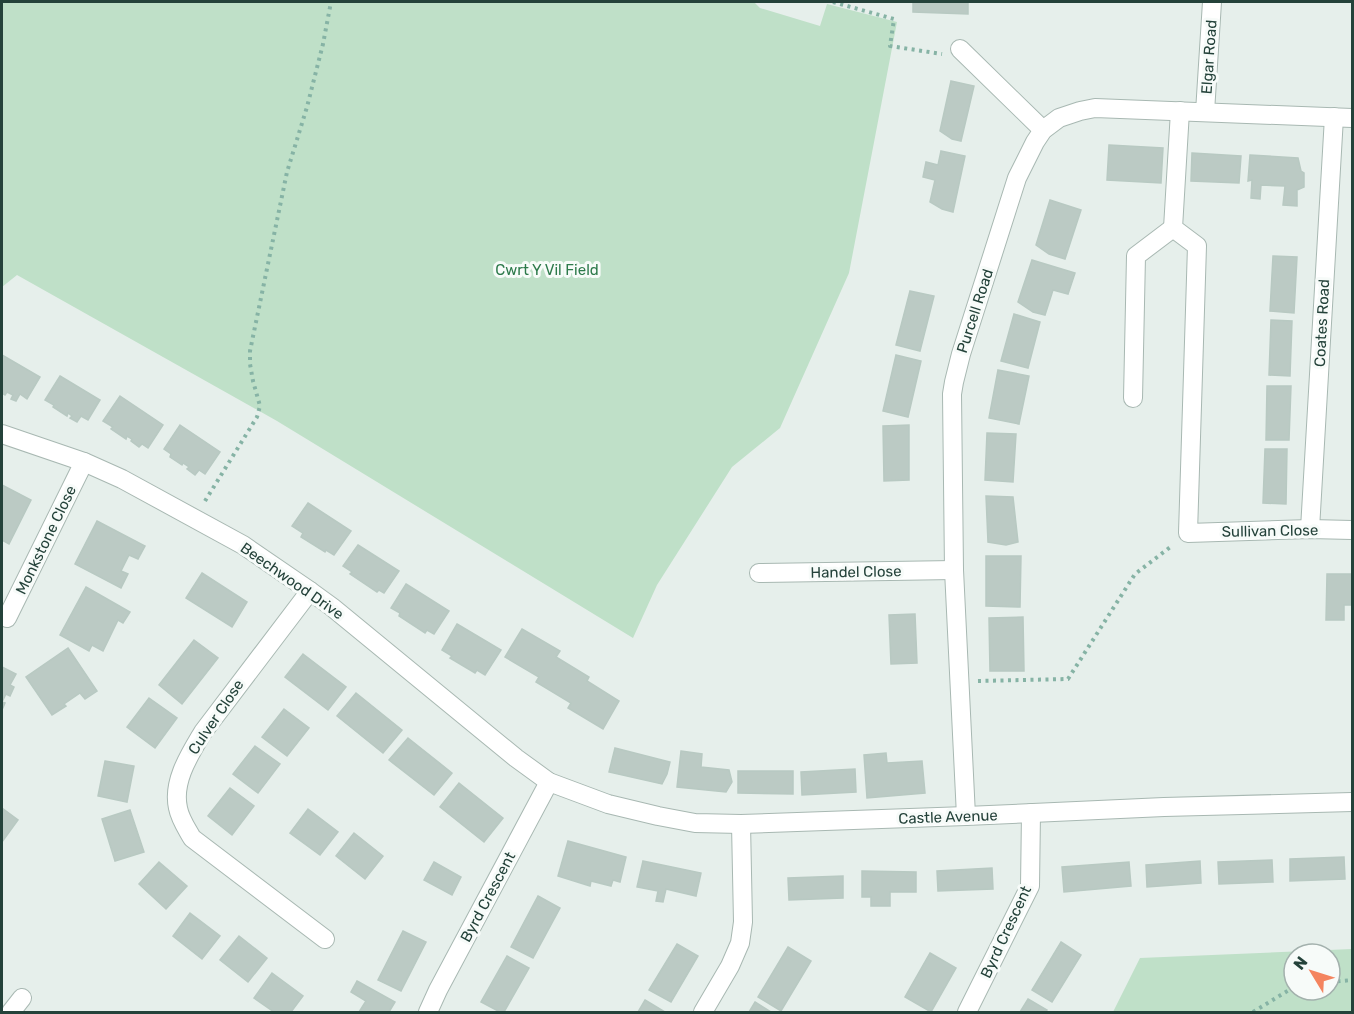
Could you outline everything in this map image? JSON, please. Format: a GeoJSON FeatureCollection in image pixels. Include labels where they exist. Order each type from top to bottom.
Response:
{"type":"FeatureCollection","features":[{"type":"Feature","properties":{"kind":"street","name":"Elgar Road"},"geometry":{"type":"LineString","coordinates":[[1205,112],[1212,2]]}},
{"type":"Feature","properties":{"kind":"street"},"geometry":{"type":"LineString","coordinates":[[965,54],[1043,130]]}},
{"type":"Feature","properties":{"kind":"street","name":"Purcell Road"},"geometry":{"type":"LineString","coordinates":[[966,816],[954,570],[952,394],[961,354],[1017,178],[1035,142],[1043,130],[1059,118],[1095,108],[1343,118]]}},
{"type":"Feature","properties":{"kind":"street"},"geometry":{"type":"LineString","coordinates":[[1133,398],[1137,256],[1173,228],[1180,111]]}},
{"type":"Feature","properties":{"kind":"street","name":"Coates Road"},"geometry":{"type":"LineString","coordinates":[[1310,529],[1343,118]]}},
{"type":"Feature","properties":{"kind":"street"},"geometry":{"type":"LineString","coordinates":[[1173,228],[1197,246],[1188,533]]}},
{"type":"Feature","properties":{"kind":"street","name":"Beechwood Drive"},"geometry":{"type":"LineString","coordinates":[[2,434],[84,462],[122,478],[243,545],[310,591],[549,783]]}},
{"type":"Feature","properties":{"kind":"street","name":"Monkstone Close"},"geometry":{"type":"LineString","coordinates":[[7,618],[84,462]]}},
{"type":"Feature","properties":{"kind":"street","name":"Sullivan Close"},"geometry":{"type":"LineString","coordinates":[[1188,533],[1353,530]]}},
{"type":"Feature","properties":{"kind":"street","name":"Handel Close"},"geometry":{"type":"LineString","coordinates":[[759,573],[954,570]]}},
{"type":"Feature","properties":{"kind":"street","name":"Culver Close"},"geometry":{"type":"LineString","coordinates":[[310,591],[203,732],[189,755],[181,775],[177,791],[177,808],[192,838],[325,939]]}},
{"type":"Feature","properties":{"kind":"street","name":"Castle Avenue"},"geometry":{"type":"LineString","coordinates":[[549,783],[608,804],[695,823],[741,824],[1353,802]]}},
{"type":"Feature","properties":{"kind":"street","name":"Byrd Crescent"},"geometry":{"type":"LineString","coordinates":[[428,1012],[549,783]]}},
{"type":"Feature","properties":{"kind":"street","name":"Byrd Crescent"},"geometry":{"type":"LineString","coordinates":[[967,1012],[1030,886],[1031,813]]}},
{"type":"Feature","properties":{"kind":"street"},"geometry":{"type":"LineString","coordinates":[[703,1012],[730,966],[740,943],[743,922],[741,824]]}},
{"type":"Feature","properties":{"kind":"path"},"geometry":{"type":"LineString","coordinates":[[201,507],[260,410],[261,406],[250,364],[250,351],[287,172],[307,106],[331,2]]}},
{"type":"Feature","properties":{"kind":"path"},"geometry":{"type":"LineString","coordinates":[[833,2],[894,19],[890,46],[965,54]]}},
{"type":"Feature","properties":{"kind":"path"},"geometry":{"type":"LineString","coordinates":[[959,682],[1068,679],[1135,574],[1188,533]]}},
{"type":"Feature","properties":{"kind":"path"},"geometry":{"type":"LineString","coordinates":[[1253,1012],[1282,994]]}},
{"type":"Feature","properties":{"kind":"green space","name":"Cwrt Y Vil Field"},"geometry":{"type":"Polygon","coordinates":[[[2,2],[754,2],[760,8],[820,26],[827,4],[897,22],[849,273],[780,428],[732,467],[657,585],[633,638],[277,421],[17,275],[2,287],[2,2]]]}},
{"type":"Feature","properties":{"kind":"green space"},"geometry":{"type":"Polygon","coordinates":[[[1342,949],[1352,949],[1352,1012],[1113,1012],[1140,958],[1282,952],[1282,1002],[1342,1002],[1342,949]]]}},
{"type":"Feature","properties":{"kind":"building"},"geometry":{"type":"Polygon","coordinates":[[[913,2],[968,2],[968,14],[913,12],[913,2]]]}},
{"type":"Feature","properties":{"kind":"building"},"geometry":{"type":"Polygon","coordinates":[[[951,81],[974,86],[961,141],[952,139],[940,131],[951,81]]]}},
{"type":"Feature","properties":{"kind":"building"},"geometry":{"type":"Polygon","coordinates":[[[1109,145],[1163,148],[1161,183],[1107,180],[1109,145]]]}},
{"type":"Feature","properties":{"kind":"building"},"geometry":{"type":"Polygon","coordinates":[[[941,151],[965,156],[953,212],[930,202],[935,180],[923,177],[926,162],[938,165],[941,151]]]}},
{"type":"Feature","properties":{"kind":"building"},"geometry":{"type":"Polygon","coordinates":[[[1192,153],[1241,156],[1239,183],[1191,181],[1192,153]]]}},
{"type":"Feature","properties":{"kind":"building"},"geometry":{"type":"Polygon","coordinates":[[[1250,155],[1298,158],[1301,171],[1304,173],[1304,187],[1297,190],[1297,206],[1283,205],[1285,186],[1261,185],[1260,199],[1251,198],[1252,180],[1248,181],[1250,155]]]}},
{"type":"Feature","properties":{"kind":"building"},"geometry":{"type":"Polygon","coordinates":[[[1050,200],[1081,210],[1065,259],[1049,254],[1036,245],[1050,200]]]}},
{"type":"Feature","properties":{"kind":"building"},"geometry":{"type":"Polygon","coordinates":[[[1273,256],[1297,257],[1294,313],[1270,311],[1273,256]]]}},
{"type":"Feature","properties":{"kind":"building"},"geometry":{"type":"Polygon","coordinates":[[[1032,260],[1075,273],[1068,294],[1053,290],[1045,315],[1033,312],[1018,302],[1032,260]]]}},
{"type":"Feature","properties":{"kind":"building"},"geometry":{"type":"Polygon","coordinates":[[[910,291],[934,296],[920,351],[896,345],[910,291]]]}},
{"type":"Feature","properties":{"kind":"building"},"geometry":{"type":"Polygon","coordinates":[[[1014,314],[1040,322],[1028,368],[1001,361],[1014,314]]]}},
{"type":"Feature","properties":{"kind":"building"},"geometry":{"type":"Polygon","coordinates":[[[1271,320],[1292,321],[1290,376],[1269,375],[1271,320]]]}},
{"type":"Feature","properties":{"kind":"building"},"geometry":{"type":"Polygon","coordinates":[[[2,355],[40,377],[27,399],[20,394],[16,401],[11,399],[13,395],[7,392],[5,395],[2,393],[2,355]]]}},
{"type":"Feature","properties":{"kind":"building"},"geometry":{"type":"Polygon","coordinates":[[[896,355],[921,361],[908,417],[883,411],[896,355]]]}},
{"type":"Feature","properties":{"kind":"building"},"geometry":{"type":"Polygon","coordinates":[[[998,370],[1029,376],[1019,424],[989,418],[998,370]]]}},
{"type":"Feature","properties":{"kind":"building"},"geometry":{"type":"Polygon","coordinates":[[[60,376],[100,400],[88,420],[81,416],[77,422],[70,418],[72,416],[68,413],[67,416],[45,400],[60,376]]]}},
{"type":"Feature","properties":{"kind":"building"},"geometry":{"type":"Polygon","coordinates":[[[1267,386],[1291,386],[1289,440],[1266,440],[1267,386]]]}},
{"type":"Feature","properties":{"kind":"building"},"geometry":{"type":"Polygon","coordinates":[[[120,396],[163,425],[148,448],[142,444],[139,447],[131,441],[132,439],[127,436],[126,439],[103,421],[120,396]]]}},
{"type":"Feature","properties":{"kind":"building"},"geometry":{"type":"Polygon","coordinates":[[[180,425],[220,452],[205,474],[199,470],[195,475],[187,469],[189,467],[170,457],[171,454],[164,449],[180,425]]]}},
{"type":"Feature","properties":{"kind":"building"},"geometry":{"type":"Polygon","coordinates":[[[909,425],[909,480],[884,481],[883,426],[909,425]]]}},
{"type":"Feature","properties":{"kind":"building"},"geometry":{"type":"Polygon","coordinates":[[[987,433],[1016,434],[1013,482],[985,480],[987,433]]]}},
{"type":"Feature","properties":{"kind":"building"},"geometry":{"type":"Polygon","coordinates":[[[1265,449],[1287,449],[1286,504],[1263,503],[1265,449]]]}},
{"type":"Feature","properties":{"kind":"building"},"geometry":{"type":"Polygon","coordinates":[[[2,485],[31,500],[9,544],[2,540],[2,485]]]}},
{"type":"Feature","properties":{"kind":"building"},"geometry":{"type":"Polygon","coordinates":[[[986,496],[1013,497],[1018,542],[1006,545],[988,542],[986,496]]]}},
{"type":"Feature","properties":{"kind":"building"},"geometry":{"type":"Polygon","coordinates":[[[308,503],[351,531],[334,555],[301,537],[303,533],[292,526],[308,503]]]}},
{"type":"Feature","properties":{"kind":"building"},"geometry":{"type":"Polygon","coordinates":[[[97,521],[145,546],[138,559],[129,555],[121,571],[128,574],[121,588],[75,564],[97,521]]]}},
{"type":"Feature","properties":{"kind":"building"},"geometry":{"type":"Polygon","coordinates":[[[358,545],[399,571],[384,593],[379,590],[377,592],[350,574],[352,572],[343,566],[358,545]]]}},
{"type":"Feature","properties":{"kind":"building"},"geometry":{"type":"Polygon","coordinates":[[[986,556],[1021,556],[1020,607],[986,606],[986,556]]]}},
{"type":"Feature","properties":{"kind":"building"},"geometry":{"type":"Polygon","coordinates":[[[202,573],[247,602],[232,627],[186,598],[202,573]]]}},
{"type":"Feature","properties":{"kind":"building"},"geometry":{"type":"Polygon","coordinates":[[[1327,574],[1352,574],[1352,605],[1344,605],[1344,620],[1326,620],[1327,574]]]}},
{"type":"Feature","properties":{"kind":"building"},"geometry":{"type":"Polygon","coordinates":[[[406,584],[449,611],[434,634],[427,630],[425,633],[391,608],[406,584]]]}},
{"type":"Feature","properties":{"kind":"building"},"geometry":{"type":"Polygon","coordinates":[[[86,587],[130,612],[123,623],[118,620],[103,651],[92,645],[89,651],[60,635],[86,587]]]}},
{"type":"Feature","properties":{"kind":"building"},"geometry":{"type":"Polygon","coordinates":[[[915,614],[917,663],[891,664],[889,615],[915,614]]]}},
{"type":"Feature","properties":{"kind":"building"},"geometry":{"type":"Polygon","coordinates":[[[1023,617],[1024,671],[990,671],[989,618],[1023,617]]]}},
{"type":"Feature","properties":{"kind":"building"},"geometry":{"type":"Polygon","coordinates":[[[457,624],[501,650],[485,675],[477,670],[475,673],[450,658],[452,656],[442,650],[457,624]]]}},
{"type":"Feature","properties":{"kind":"building"},"geometry":{"type":"Polygon","coordinates":[[[522,629],[560,651],[556,657],[589,677],[587,681],[619,701],[603,729],[568,708],[571,703],[536,682],[539,677],[505,657],[522,629]]]}},
{"type":"Feature","properties":{"kind":"building"},"geometry":{"type":"Polygon","coordinates":[[[194,640],[218,658],[182,704],[159,685],[194,640]]]}},
{"type":"Feature","properties":{"kind":"building"},"geometry":{"type":"Polygon","coordinates":[[[68,648],[97,691],[85,699],[80,693],[52,715],[26,677],[68,648]]]}},
{"type":"Feature","properties":{"kind":"building"},"geometry":{"type":"Polygon","coordinates":[[[303,654],[346,687],[328,710],[285,677],[303,654]]]}},
{"type":"Feature","properties":{"kind":"building"},"geometry":{"type":"Polygon","coordinates":[[[2,667],[16,674],[10,685],[14,687],[10,696],[6,694],[2,702],[2,667]]]}},
{"type":"Feature","properties":{"kind":"building"},"geometry":{"type":"Polygon","coordinates":[[[356,693],[402,730],[383,753],[337,716],[356,693]]]}},
{"type":"Feature","properties":{"kind":"building"},"geometry":{"type":"Polygon","coordinates":[[[149,698],[177,718],[155,748],[127,727],[149,698]]]}},
{"type":"Feature","properties":{"kind":"building"},"geometry":{"type":"Polygon","coordinates":[[[284,709],[309,728],[287,756],[262,737],[284,709]]]}},
{"type":"Feature","properties":{"kind":"building"},"geometry":{"type":"Polygon","coordinates":[[[408,738],[452,773],[434,795],[389,760],[408,738]]]}},
{"type":"Feature","properties":{"kind":"building"},"geometry":{"type":"Polygon","coordinates":[[[255,746],[280,764],[258,793],[233,774],[255,746]]]}},
{"type":"Feature","properties":{"kind":"building"},"geometry":{"type":"Polygon","coordinates":[[[615,748],[670,762],[662,784],[609,772],[615,748]]]}},
{"type":"Feature","properties":{"kind":"building"},"geometry":{"type":"Polygon","coordinates":[[[681,751],[702,754],[701,767],[729,770],[732,782],[726,792],[677,787],[681,751]]]}},
{"type":"Feature","properties":{"kind":"building"},"geometry":{"type":"Polygon","coordinates":[[[886,753],[887,763],[922,761],[925,793],[867,798],[864,755],[886,753]]]}},
{"type":"Feature","properties":{"kind":"building"},"geometry":{"type":"Polygon","coordinates":[[[105,761],[134,766],[127,802],[98,796],[105,761]]]}},
{"type":"Feature","properties":{"kind":"building"},"geometry":{"type":"Polygon","coordinates":[[[855,769],[856,792],[802,795],[801,772],[855,769]]]}},
{"type":"Feature","properties":{"kind":"building"},"geometry":{"type":"Polygon","coordinates":[[[738,771],[793,771],[793,794],[738,793],[738,771]]]}},
{"type":"Feature","properties":{"kind":"building"},"geometry":{"type":"Polygon","coordinates":[[[459,783],[503,818],[484,842],[440,807],[459,783]]]}},
{"type":"Feature","properties":{"kind":"building"},"geometry":{"type":"Polygon","coordinates":[[[230,788],[254,806],[232,835],[208,816],[230,788]]]}},
{"type":"Feature","properties":{"kind":"building"},"geometry":{"type":"Polygon","coordinates":[[[2,808],[18,820],[2,842],[2,808]]]}},
{"type":"Feature","properties":{"kind":"building"},"geometry":{"type":"Polygon","coordinates":[[[308,809],[338,832],[320,855],[290,833],[308,809]]]}},
{"type":"Feature","properties":{"kind":"building"},"geometry":{"type":"Polygon","coordinates":[[[130,810],[144,852],[115,861],[102,819],[130,810]]]}},
{"type":"Feature","properties":{"kind":"building"},"geometry":{"type":"Polygon","coordinates":[[[354,833],[383,856],[365,879],[336,856],[354,833]]]}},
{"type":"Feature","properties":{"kind":"building"},"geometry":{"type":"Polygon","coordinates":[[[568,841],[626,857],[620,882],[613,880],[611,886],[591,881],[590,886],[558,876],[568,841]]]}},
{"type":"Feature","properties":{"kind":"building"},"geometry":{"type":"Polygon","coordinates":[[[1344,857],[1345,879],[1290,881],[1290,859],[1344,857]]]}},
{"type":"Feature","properties":{"kind":"building"},"geometry":{"type":"Polygon","coordinates":[[[1272,860],[1273,882],[1219,884],[1218,862],[1272,860]]]}},
{"type":"Feature","properties":{"kind":"building"},"geometry":{"type":"Polygon","coordinates":[[[643,861],[701,873],[696,896],[666,889],[663,902],[656,901],[658,891],[637,887],[643,861]]]}},
{"type":"Feature","properties":{"kind":"building"},"geometry":{"type":"Polygon","coordinates":[[[1200,861],[1201,883],[1147,887],[1146,865],[1200,861]]]}},
{"type":"Feature","properties":{"kind":"building"},"geometry":{"type":"Polygon","coordinates":[[[159,862],[187,886],[166,909],[139,884],[159,862]]]}},
{"type":"Feature","properties":{"kind":"building"},"geometry":{"type":"Polygon","coordinates":[[[434,862],[461,877],[452,895],[424,880],[434,862]]]}},
{"type":"Feature","properties":{"kind":"building"},"geometry":{"type":"Polygon","coordinates":[[[1129,862],[1131,886],[1064,892],[1062,867],[1129,862]]]}},
{"type":"Feature","properties":{"kind":"building"},"geometry":{"type":"Polygon","coordinates":[[[992,868],[993,889],[938,891],[937,871],[992,868]]]}},
{"type":"Feature","properties":{"kind":"building"},"geometry":{"type":"Polygon","coordinates":[[[862,871],[916,872],[916,892],[890,892],[890,906],[871,906],[871,897],[862,897],[862,871]]]}},
{"type":"Feature","properties":{"kind":"building"},"geometry":{"type":"Polygon","coordinates":[[[843,876],[843,898],[789,900],[788,878],[843,876]]]}},
{"type":"Feature","properties":{"kind":"building"},"geometry":{"type":"Polygon","coordinates":[[[538,896],[560,908],[533,958],[511,947],[538,896]]]}},
{"type":"Feature","properties":{"kind":"building"},"geometry":{"type":"Polygon","coordinates":[[[190,913],[220,936],[202,959],[173,936],[190,913]]]}},
{"type":"Feature","properties":{"kind":"building"},"geometry":{"type":"Polygon","coordinates":[[[403,931],[426,942],[401,991],[378,980],[403,931]]]}},
{"type":"Feature","properties":{"kind":"building"},"geometry":{"type":"Polygon","coordinates":[[[239,936],[267,958],[248,982],[220,960],[239,936]]]}},
{"type":"Feature","properties":{"kind":"building"},"geometry":{"type":"Polygon","coordinates":[[[1061,942],[1081,955],[1052,1002],[1032,990],[1061,942]]]}},
{"type":"Feature","properties":{"kind":"building"},"geometry":{"type":"Polygon","coordinates":[[[677,944],[698,956],[671,1002],[649,990],[677,944]]]}},
{"type":"Feature","properties":{"kind":"building"},"geometry":{"type":"Polygon","coordinates":[[[788,947],[811,961],[781,1011],[758,997],[788,947]]]}},
{"type":"Feature","properties":{"kind":"building"},"geometry":{"type":"Polygon","coordinates":[[[930,953],[956,968],[931,1012],[905,997],[930,953]]]}},
{"type":"Feature","properties":{"kind":"building"},"geometry":{"type":"Polygon","coordinates":[[[507,956],[529,968],[504,1012],[500,1012],[481,1002],[507,956]]]}},
{"type":"Feature","properties":{"kind":"building"},"geometry":{"type":"Polygon","coordinates":[[[272,973],[303,996],[291,1012],[274,1012],[254,998],[272,973]]]}},
{"type":"Feature","properties":{"kind":"building"},"geometry":{"type":"Polygon","coordinates":[[[357,981],[395,1002],[389,1012],[359,1012],[366,1001],[351,992],[357,981]]]}},
{"type":"Feature","properties":{"kind":"building"},"geometry":{"type":"Polygon","coordinates":[[[1028,999],[1047,1010],[1046,1012],[1020,1012],[1028,999]]]}},
{"type":"Feature","properties":{"kind":"building"},"geometry":{"type":"Polygon","coordinates":[[[645,1000],[665,1012],[638,1012],[645,1000]]]}},
{"type":"Feature","properties":{"kind":"building"},"geometry":{"type":"Polygon","coordinates":[[[755,1002],[771,1012],[749,1012],[755,1002]]]}}]}
